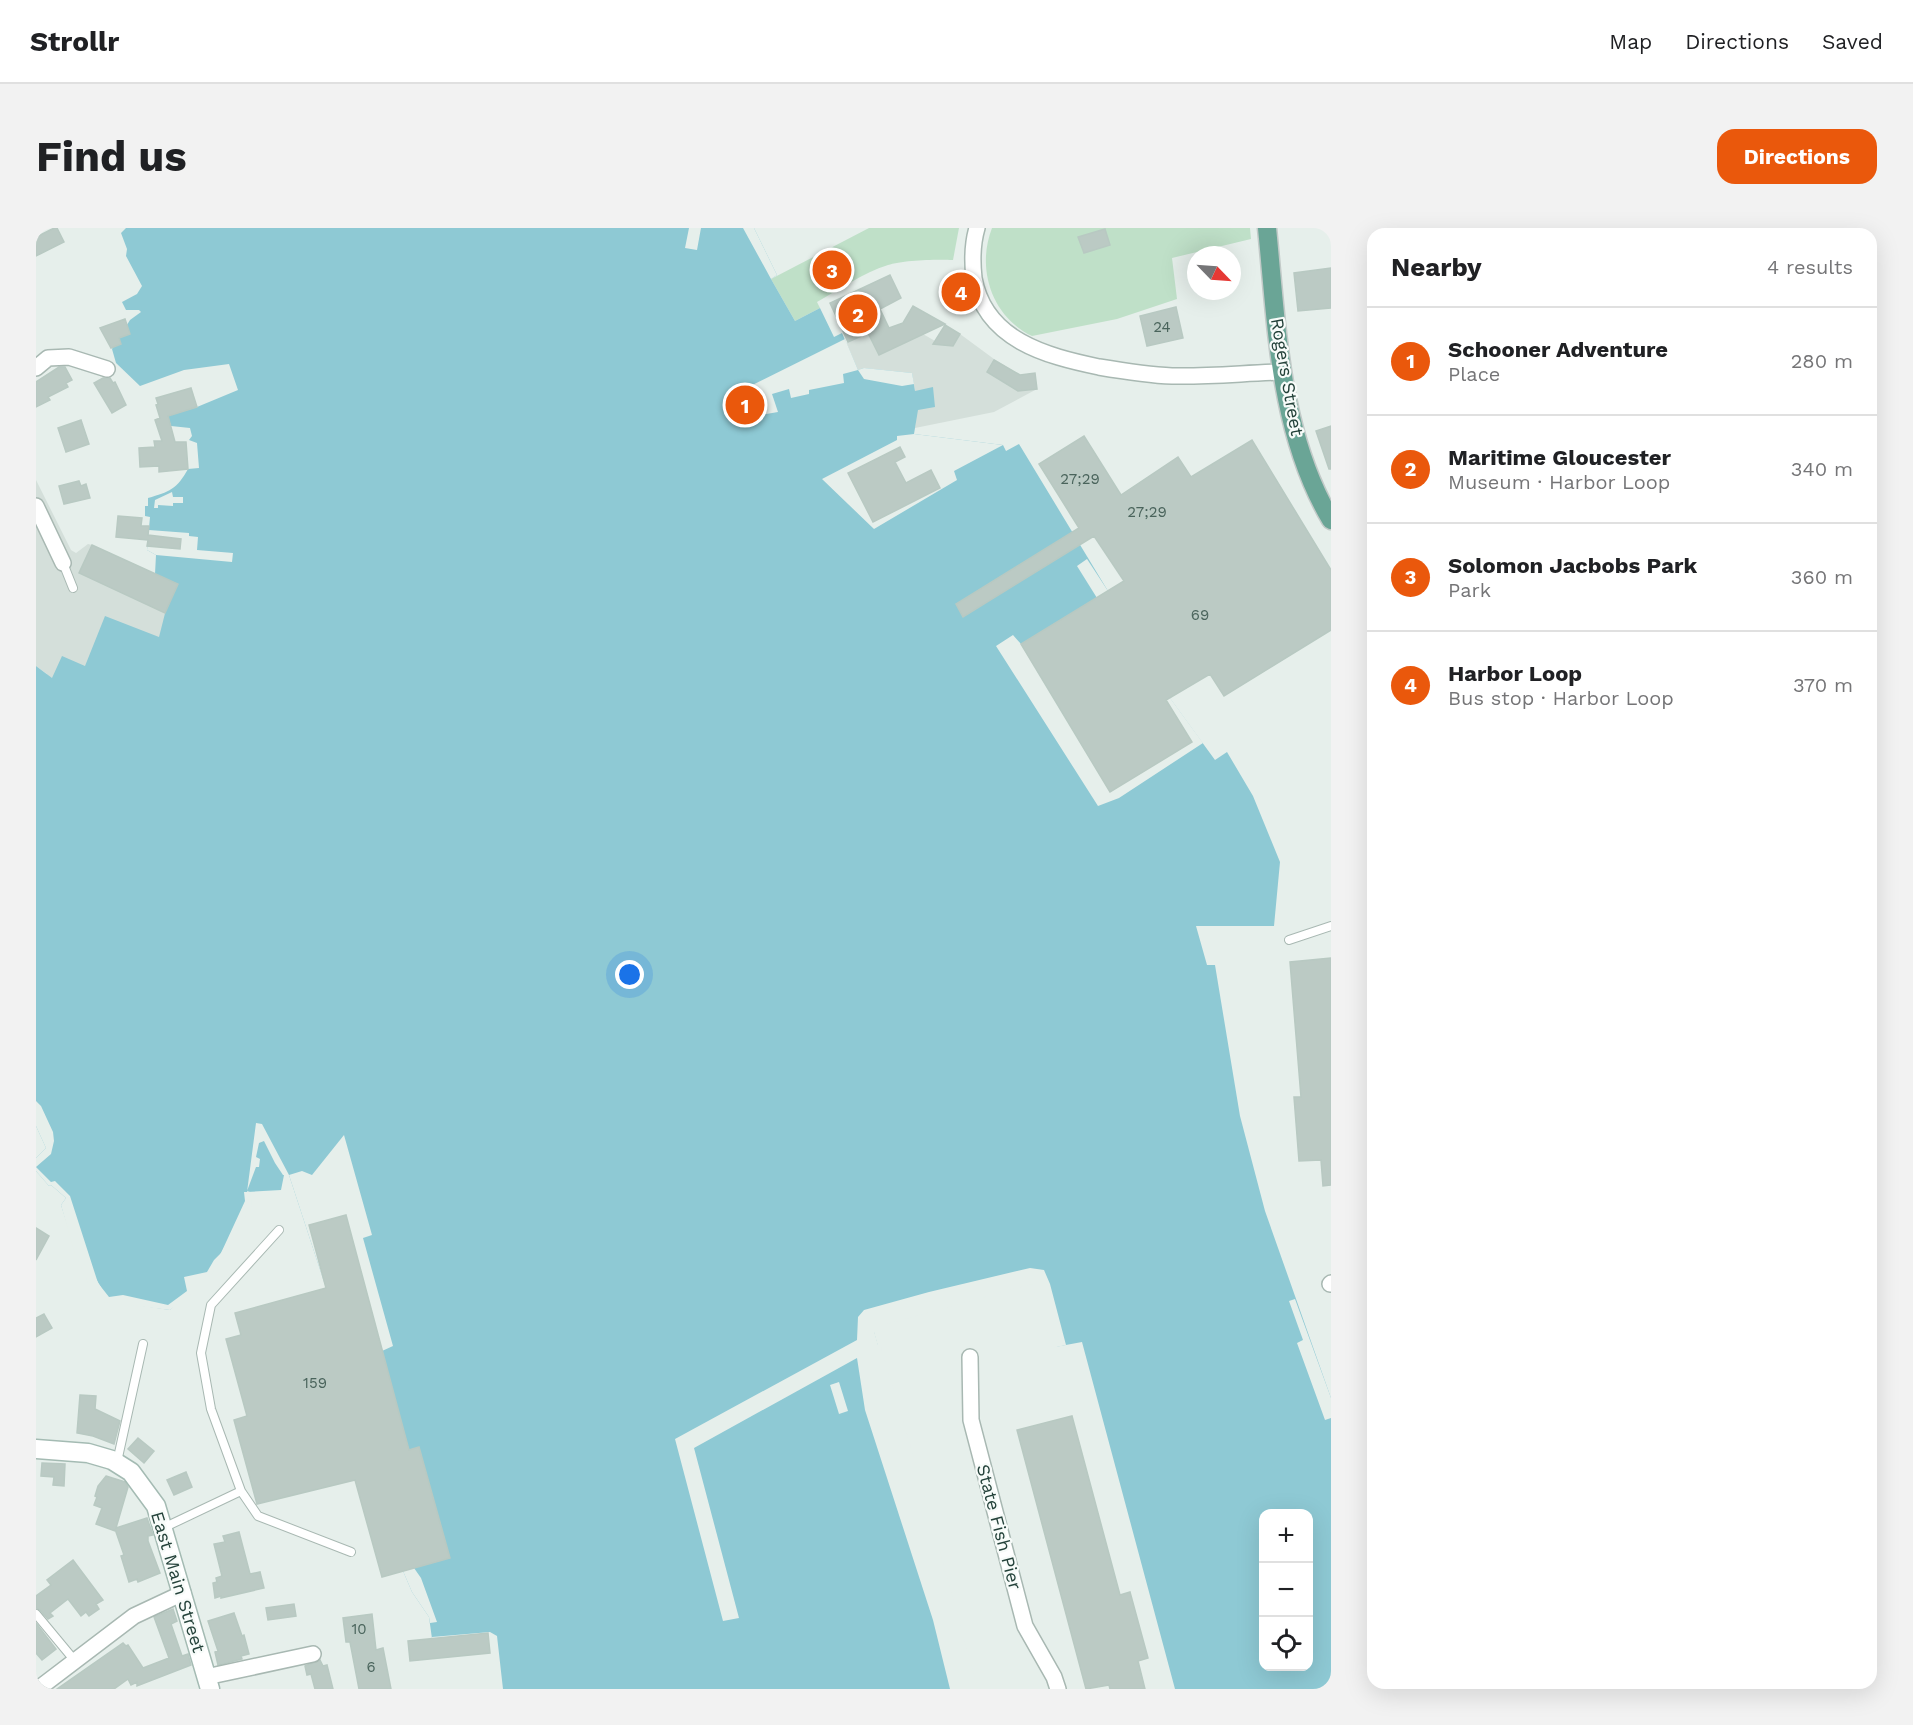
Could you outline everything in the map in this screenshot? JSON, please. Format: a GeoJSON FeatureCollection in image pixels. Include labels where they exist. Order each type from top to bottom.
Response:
{"type":"FeatureCollection","features":[{"type":"Feature","properties":{"kind":"main road","name":"Rogers Street"},"geometry":{"type":"LineString","coordinates":[[1267,228],[1282,372],[1295,433],[1320,501],[1331,520]]}},
{"type":"Feature","properties":{"kind":"main road","name":"East Main Street"},"geometry":{"type":"LineString","coordinates":[[36,1449],[88,1453],[117,1463],[131,1472],[156,1506],[208,1683]]}},
{"type":"Feature","properties":{"kind":"street"},"geometry":{"type":"LineString","coordinates":[[977,228],[972,257],[977,292],[987,311],[1003,330],[1032,348],[1084,364],[1141,374],[1209,376],[1282,372]]}},
{"type":"Feature","properties":{"kind":"street"},"geometry":{"type":"LineString","coordinates":[[36,369],[48,358],[69,357],[107,369]]}},
{"type":"Feature","properties":{"kind":"street"},"geometry":{"type":"LineString","coordinates":[[36,506],[63,563]]}},
{"type":"Feature","properties":{"kind":"street","name":"State Fish Pier"},"geometry":{"type":"LineString","coordinates":[[970,1357],[971,1420],[1025,1626],[1059,1689]]}},
{"type":"Feature","properties":{"kind":"street"},"geometry":{"type":"LineString","coordinates":[[38,1689],[134,1616],[183,1593]]}},
{"type":"Feature","properties":{"kind":"street"},"geometry":{"type":"LineString","coordinates":[[208,1683],[313,1654]]}},
{"type":"Feature","properties":{"kind":"lane"},"geometry":{"type":"LineString","coordinates":[[63,563],[73,588]]}},
{"type":"Feature","properties":{"kind":"lane"},"geometry":{"type":"LineString","coordinates":[[1288,940],[1331,927]]}},
{"type":"Feature","properties":{"kind":"lane"},"geometry":{"type":"LineString","coordinates":[[279,1230],[210,1305],[201,1353],[211,1409],[241,1491],[258,1516],[351,1552]]}},
{"type":"Feature","properties":{"kind":"lane"},"geometry":{"type":"LineString","coordinates":[[117,1463],[143,1344]]}},
{"type":"Feature","properties":{"kind":"lane"},"geometry":{"type":"LineString","coordinates":[[163,1528],[241,1491]]}},
{"type":"Feature","properties":{"kind":"lane"},"geometry":{"type":"LineString","coordinates":[[36,1614],[75,1661]]}},
{"type":"Feature","properties":{"kind":"shaded area"},"geometry":{"type":"Polygon","coordinates":[[[868,333],[879,355],[923,334],[935,341],[933,344],[953,346],[960,334],[1020,375],[1035,373],[1037,389],[994,412],[915,428],[916,419],[758,436],[915,391],[912,373],[865,368],[858,370],[846,343],[868,333]]]}},
{"type":"Feature","properties":{"kind":"shaded area"},"geometry":{"type":"Polygon","coordinates":[[[36,480],[71,550],[76,553],[88,544],[92,545],[193,591],[192,631],[79,681],[36,716],[47,674],[36,666],[36,480]]]}},
{"type":"Feature","properties":{"kind":"green space"},"geometry":{"type":"Polygon","coordinates":[[[869,228],[959,228],[953,260],[911,261],[879,268],[817,302],[820,308],[795,321],[771,279],[869,228]]]}},
{"type":"Feature","properties":{"kind":"green space"},"geometry":{"type":"Polygon","coordinates":[[[992,228],[1250,228],[1251,239],[1222,246],[1187,246],[1187,254],[1172,258],[1177,299],[1117,319],[1032,336],[1018,328],[1007,317],[991,290],[987,275],[987,244],[992,228]]]}},
{"type":"Feature","properties":{"kind":"water"},"geometry":{"type":"Polygon","coordinates":[[[126,228],[754,228],[777,275],[771,279],[795,321],[820,308],[834,337],[842,333],[858,370],[864,368],[912,373],[915,391],[933,387],[935,407],[918,410],[914,434],[1003,445],[1006,451],[1019,444],[1108,591],[1097,598],[1215,760],[1227,752],[1253,796],[1280,862],[1274,926],[1196,926],[1207,965],[1215,965],[1240,1116],[1265,1211],[1331,1398],[1331,1689],[1175,1689],[1082,1342],[1055,1347],[1034,1281],[872,1325],[975,1689],[439,1689],[429,1617],[412,1592],[403,1571],[326,1288],[289,1175],[284,1175],[281,1190],[247,1192],[249,1204],[209,1274],[191,1281],[189,1291],[170,1310],[109,1301],[71,1236],[61,1205],[66,1198],[51,1185],[49,1186],[36,1171],[36,1158],[46,1148],[36,1126],[36,666],[52,678],[62,656],[85,666],[105,616],[159,637],[173,582],[155,574],[156,555],[147,550],[150,517],[145,516],[145,506],[148,506],[148,498],[176,485],[188,469],[199,468],[197,443],[189,440],[192,436],[190,428],[171,426],[168,416],[238,390],[229,364],[184,370],[140,386],[116,363],[112,349],[130,320],[141,312],[126,310],[122,302],[137,294],[142,286],[126,256],[127,249],[121,233],[126,228]]]}},
{"type":"Feature","properties":{"kind":"pier"},"geometry":{"type":"Polygon","coordinates":[[[689,228],[701,228],[697,250],[685,248],[689,228]]]}},
{"type":"Feature","properties":{"kind":"pier"},"geometry":{"type":"Polygon","coordinates":[[[743,228],[754,228],[777,275],[771,279],[743,228]]]}},
{"type":"Feature","properties":{"kind":"pier"},"geometry":{"type":"Polygon","coordinates":[[[845,339],[858,370],[843,374],[844,383],[809,390],[809,394],[791,398],[789,389],[772,394],[778,412],[743,418],[728,397],[845,339]]]}},
{"type":"Feature","properties":{"kind":"pier"},"geometry":{"type":"Polygon","coordinates":[[[864,368],[912,373],[914,384],[902,386],[864,379],[858,370],[864,368]]]}},
{"type":"Feature","properties":{"kind":"pier"},"geometry":{"type":"Polygon","coordinates":[[[914,434],[1003,445],[954,471],[957,480],[874,529],[822,479],[897,440],[897,436],[914,434]]]}},
{"type":"Feature","properties":{"kind":"pier"},"geometry":{"type":"Polygon","coordinates":[[[172,492],[173,497],[183,497],[183,503],[173,503],[173,506],[158,505],[158,508],[154,508],[155,500],[172,492]]]}},
{"type":"Feature","properties":{"kind":"pier"},"geometry":{"type":"Polygon","coordinates":[[[149,530],[189,533],[189,536],[198,537],[197,550],[233,553],[232,562],[156,555],[147,550],[149,530]]]}},
{"type":"Feature","properties":{"kind":"pier"},"geometry":{"type":"Polygon","coordinates":[[[1087,559],[1108,591],[1097,598],[1077,566],[1087,559]]]}},
{"type":"Feature","properties":{"kind":"pier"},"geometry":{"type":"Polygon","coordinates":[[[1097,598],[1203,743],[1119,798],[1098,806],[996,646],[1013,635],[1021,644],[1097,598]]]}},
{"type":"Feature","properties":{"kind":"pier"},"geometry":{"type":"Polygon","coordinates":[[[36,1101],[41,1106],[53,1132],[54,1141],[51,1154],[36,1167],[36,1158],[46,1148],[36,1126],[36,1101]]]}},
{"type":"Feature","properties":{"kind":"pier"},"geometry":{"type":"Polygon","coordinates":[[[256,1123],[262,1124],[289,1175],[283,1175],[264,1141],[259,1143],[256,1157],[260,1159],[259,1167],[256,1167],[247,1190],[256,1123]]]}},
{"type":"Feature","properties":{"kind":"pier"},"geometry":{"type":"Polygon","coordinates":[[[344,1135],[372,1235],[363,1238],[393,1346],[382,1351],[409,1450],[419,1447],[450,1558],[414,1568],[421,1578],[437,1622],[430,1623],[429,1617],[412,1592],[403,1571],[326,1288],[289,1175],[302,1171],[312,1175],[344,1135]]]}},
{"type":"Feature","properties":{"kind":"pier"},"geometry":{"type":"Polygon","coordinates":[[[36,1167],[70,1196],[98,1283],[109,1297],[123,1295],[168,1305],[187,1291],[184,1277],[207,1272],[221,1253],[245,1201],[244,1192],[250,1192],[252,1205],[223,1259],[211,1276],[194,1283],[192,1293],[170,1310],[104,1302],[91,1289],[75,1254],[61,1205],[66,1198],[51,1185],[49,1186],[36,1171],[36,1167]]]}},
{"type":"Feature","properties":{"kind":"pier"},"geometry":{"type":"Polygon","coordinates":[[[1030,1268],[1044,1270],[1050,1284],[1066,1345],[1052,1348],[1032,1284],[876,1327],[877,1330],[874,1331],[912,1451],[978,1689],[950,1689],[933,1620],[865,1410],[857,1358],[694,1448],[739,1618],[723,1621],[675,1439],[857,1340],[858,1317],[864,1310],[1030,1268]]]}},
{"type":"Feature","properties":{"kind":"pier"},"geometry":{"type":"Polygon","coordinates":[[[1295,1299],[1331,1398],[1331,1418],[1325,1420],[1297,1343],[1303,1340],[1289,1301],[1295,1299]]]}},
{"type":"Feature","properties":{"kind":"pier"},"geometry":{"type":"Polygon","coordinates":[[[839,1382],[848,1411],[839,1414],[830,1385],[839,1382]]]}},
{"type":"Feature","properties":{"kind":"pier"},"geometry":{"type":"Polygon","coordinates":[[[490,1632],[497,1636],[503,1689],[437,1689],[432,1637],[490,1632]]]}},
{"type":"Feature","properties":{"kind":"building"},"geometry":{"type":"Polygon","coordinates":[[[57,228],[64,242],[36,256],[36,237],[57,228]]]}},
{"type":"Feature","properties":{"kind":"building"},"geometry":{"type":"Polygon","coordinates":[[[1105,229],[1110,245],[1084,253],[1078,237],[1105,229]]]}},
{"type":"Feature","properties":{"kind":"building"},"geometry":{"type":"Polygon","coordinates":[[[1331,268],[1331,308],[1298,311],[1294,273],[1331,268]]]}},
{"type":"Feature","properties":{"kind":"building"},"geometry":{"type":"Polygon","coordinates":[[[890,275],[901,298],[880,309],[889,328],[903,323],[913,306],[945,324],[879,355],[868,333],[848,342],[830,303],[890,275]]]}},
{"type":"Feature","properties":{"kind":"building"},"geometry":{"type":"Polygon","coordinates":[[[1176,307],[1183,338],[1147,346],[1140,316],[1176,307]]]}},
{"type":"Feature","properties":{"kind":"building"},"geometry":{"type":"Polygon","coordinates":[[[125,319],[130,334],[119,338],[121,344],[111,348],[100,328],[125,319]]]}},
{"type":"Feature","properties":{"kind":"building"},"geometry":{"type":"Polygon","coordinates":[[[945,325],[960,334],[953,346],[933,344],[945,325]]]}},
{"type":"Feature","properties":{"kind":"building"},"geometry":{"type":"Polygon","coordinates":[[[994,360],[1020,375],[1035,373],[1037,389],[1018,391],[987,372],[994,360]]]}},
{"type":"Feature","properties":{"kind":"building"},"geometry":{"type":"Polygon","coordinates":[[[59,367],[65,367],[72,380],[66,383],[68,387],[48,397],[50,400],[36,407],[36,382],[59,367]]]}},
{"type":"Feature","properties":{"kind":"building"},"geometry":{"type":"Polygon","coordinates":[[[103,378],[110,378],[113,383],[115,382],[126,405],[112,413],[94,383],[103,378]]]}},
{"type":"Feature","properties":{"kind":"building"},"geometry":{"type":"Polygon","coordinates":[[[191,388],[197,407],[168,416],[175,442],[186,442],[188,469],[159,472],[159,466],[140,467],[139,448],[155,447],[154,441],[162,441],[155,420],[160,418],[156,398],[191,388]]]}},
{"type":"Feature","properties":{"kind":"building"},"geometry":{"type":"Polygon","coordinates":[[[81,420],[89,444],[66,452],[58,428],[81,420]]]}},
{"type":"Feature","properties":{"kind":"building"},"geometry":{"type":"Polygon","coordinates":[[[1331,426],[1331,469],[1329,469],[1316,431],[1331,426]]]}},
{"type":"Feature","properties":{"kind":"building"},"geometry":{"type":"Polygon","coordinates":[[[1084,436],[1121,495],[1178,457],[1191,477],[1252,440],[1331,570],[1331,630],[1224,696],[1210,674],[1166,700],[1192,742],[1110,792],[1021,644],[1124,581],[1094,536],[963,617],[956,604],[1079,528],[1039,464],[1084,436]]]}},
{"type":"Feature","properties":{"kind":"building"},"geometry":{"type":"Polygon","coordinates":[[[900,447],[905,457],[895,462],[906,483],[931,470],[940,488],[873,522],[848,473],[900,447]]]}},
{"type":"Feature","properties":{"kind":"building"},"geometry":{"type":"Polygon","coordinates":[[[79,481],[81,486],[86,484],[90,498],[64,504],[59,486],[79,481]]]}},
{"type":"Feature","properties":{"kind":"building"},"geometry":{"type":"Polygon","coordinates":[[[118,516],[142,518],[141,526],[149,526],[148,535],[181,539],[180,549],[147,546],[148,540],[116,537],[118,516]]]}},
{"type":"Feature","properties":{"kind":"building"},"geometry":{"type":"Polygon","coordinates":[[[92,545],[178,584],[165,613],[79,573],[92,545]]]}},
{"type":"Feature","properties":{"kind":"building"},"geometry":{"type":"Polygon","coordinates":[[[1331,958],[1331,1185],[1323,1186],[1321,1160],[1299,1161],[1294,1097],[1301,1097],[1290,962],[1331,958]]]}},
{"type":"Feature","properties":{"kind":"building"},"geometry":{"type":"Polygon","coordinates":[[[346,1215],[409,1450],[419,1447],[450,1558],[382,1577],[355,1480],[257,1504],[234,1420],[247,1416],[226,1339],[241,1335],[235,1313],[326,1288],[309,1225],[346,1215]]]}},
{"type":"Feature","properties":{"kind":"building"},"geometry":{"type":"Polygon","coordinates":[[[36,1228],[49,1236],[36,1260],[36,1228]]]}},
{"type":"Feature","properties":{"kind":"building"},"geometry":{"type":"Polygon","coordinates":[[[44,1314],[52,1328],[36,1337],[36,1318],[44,1314]]]}},
{"type":"Feature","properties":{"kind":"building"},"geometry":{"type":"Polygon","coordinates":[[[80,1395],[96,1396],[95,1409],[120,1421],[114,1444],[77,1433],[80,1395]]]}},
{"type":"Feature","properties":{"kind":"building"},"geometry":{"type":"Polygon","coordinates":[[[1072,1416],[1120,1595],[1130,1592],[1148,1658],[1138,1661],[1145,1689],[1110,1689],[1109,1685],[1086,1689],[1017,1430],[1072,1416]]]}},
{"type":"Feature","properties":{"kind":"building"},"geometry":{"type":"Polygon","coordinates":[[[138,1438],[154,1451],[144,1463],[128,1449],[138,1438]]]}},
{"type":"Feature","properties":{"kind":"building"},"geometry":{"type":"Polygon","coordinates":[[[42,1463],[65,1464],[64,1486],[53,1485],[54,1477],[41,1476],[42,1463]]]}},
{"type":"Feature","properties":{"kind":"building"},"geometry":{"type":"Polygon","coordinates":[[[186,1472],[192,1487],[174,1495],[167,1480],[186,1472]]]}},
{"type":"Feature","properties":{"kind":"building"},"geometry":{"type":"Polygon","coordinates":[[[106,1476],[125,1482],[128,1487],[116,1528],[147,1518],[153,1535],[148,1536],[148,1541],[160,1573],[138,1582],[137,1579],[129,1582],[121,1556],[124,1555],[115,1529],[115,1531],[96,1524],[102,1508],[94,1505],[97,1497],[95,1496],[98,1486],[106,1476]]]}},
{"type":"Feature","properties":{"kind":"building"},"geometry":{"type":"Polygon","coordinates":[[[239,1532],[250,1574],[260,1572],[264,1588],[215,1598],[213,1583],[217,1582],[216,1578],[222,1576],[214,1544],[225,1542],[223,1536],[239,1532]]]}},
{"type":"Feature","properties":{"kind":"building"},"geometry":{"type":"Polygon","coordinates":[[[73,1560],[103,1600],[96,1604],[99,1609],[89,1616],[86,1612],[81,1616],[68,1599],[50,1613],[53,1616],[48,1619],[36,1608],[36,1596],[51,1585],[47,1580],[73,1560]]]}},
{"type":"Feature","properties":{"kind":"building"},"geometry":{"type":"Polygon","coordinates":[[[294,1604],[296,1616],[268,1620],[266,1608],[294,1604]]]}},
{"type":"Feature","properties":{"kind":"building"},"geometry":{"type":"Polygon","coordinates":[[[173,1609],[177,1621],[171,1624],[182,1656],[188,1654],[191,1665],[137,1686],[137,1682],[131,1685],[128,1679],[114,1689],[57,1689],[123,1643],[128,1645],[143,1668],[169,1658],[154,1617],[173,1609]]]}},
{"type":"Feature","properties":{"kind":"building"},"geometry":{"type":"Polygon","coordinates":[[[234,1613],[242,1636],[244,1635],[249,1654],[241,1656],[242,1659],[218,1665],[215,1652],[218,1651],[208,1621],[234,1613]]]}},
{"type":"Feature","properties":{"kind":"building"},"geometry":{"type":"Polygon","coordinates":[[[372,1614],[376,1650],[383,1648],[391,1689],[359,1689],[350,1642],[346,1642],[343,1618],[372,1614]]]}},
{"type":"Feature","properties":{"kind":"building"},"geometry":{"type":"Polygon","coordinates":[[[36,1623],[56,1649],[42,1660],[36,1653],[36,1623]]]}},
{"type":"Feature","properties":{"kind":"building"},"geometry":{"type":"Polygon","coordinates":[[[488,1633],[490,1653],[410,1661],[408,1641],[488,1633]]]}},
{"type":"Feature","properties":{"kind":"building"},"geometry":{"type":"Polygon","coordinates":[[[320,1660],[323,1666],[327,1665],[333,1689],[315,1689],[311,1674],[307,1675],[305,1666],[320,1660]]]}},
{"type":"Feature","properties":{"kind":"place","name":"Solomon Jacbobs Park"},"geometry":{"type":"Point","coordinates":[832,270]}},
{"type":"Feature","properties":{"kind":"place","name":"Harbor Loop"},"geometry":{"type":"Point","coordinates":[961,292]}},
{"type":"Feature","properties":{"kind":"place","name":"Maritime Gloucester"},"geometry":{"type":"Point","coordinates":[858,314]}},
{"type":"Feature","properties":{"kind":"place","name":"Schooner Adventure"},"geometry":{"type":"Point","coordinates":[745,405]}}]}
